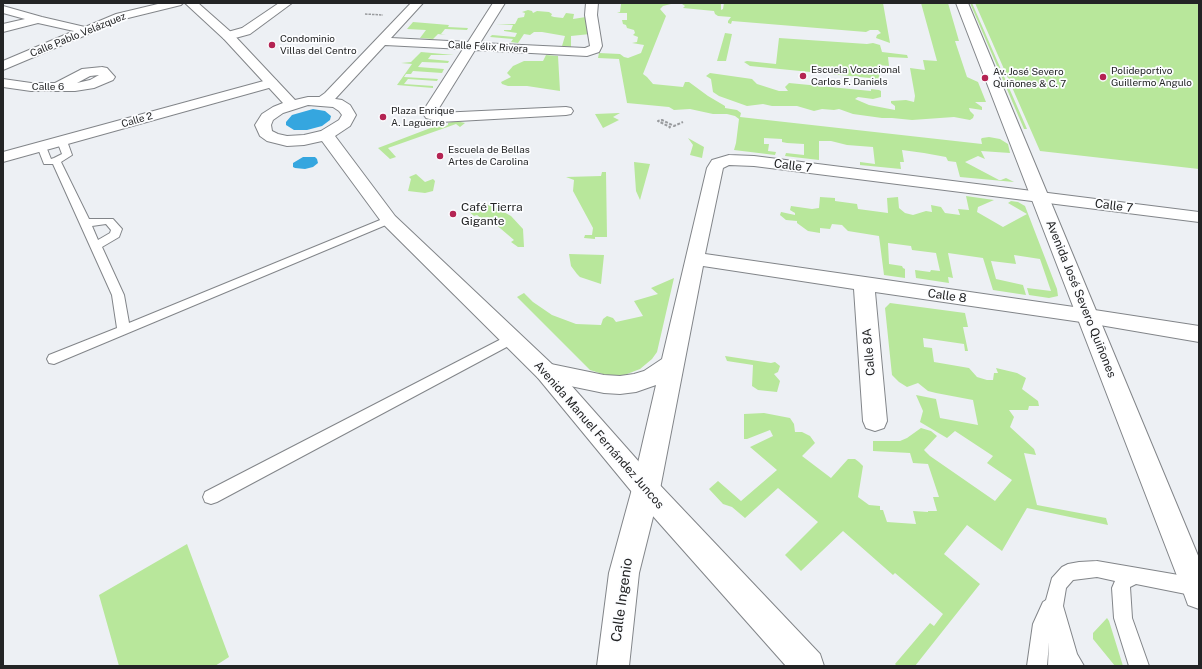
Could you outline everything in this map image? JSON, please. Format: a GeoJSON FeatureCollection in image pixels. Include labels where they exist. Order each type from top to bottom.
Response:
{"type":"FeatureCollection","features":[{"type":"Feature","properties":{"kind":"street","name":"Calle Pablo Velázquez"},"geometry":{"type":"LineString","coordinates":[[3,66],[84,30],[120,16],[177,3]]}},
{"type":"Feature","properties":{"kind":"street"},"geometry":{"type":"LineString","coordinates":[[191,3],[228,36],[292,105]]}},
{"type":"Feature","properties":{"kind":"street"},"geometry":{"type":"LineString","coordinates":[[228,36],[250,29],[286,3]]}},
{"type":"Feature","properties":{"kind":"street"},"geometry":{"type":"LineString","coordinates":[[323,101],[330,96],[417,3]]}},
{"type":"Feature","properties":{"kind":"street"},"geometry":{"type":"LineString","coordinates":[[499,3],[430,112],[434,117],[440,118],[566,111]]}},
{"type":"Feature","properties":{"kind":"street","name":"Calle Félix Rivera"},"geometry":{"type":"LineString","coordinates":[[380,41],[587,52],[594,49],[596,46],[591,15],[592,3]]}},
{"type":"Feature","properties":{"kind":"street","name":"Avenida José Severo Quiñones"},"geometry":{"type":"LineString","coordinates":[[962,3],[1198,591]]}},
{"type":"Feature","properties":{"kind":"street"},"geometry":{"type":"LineString","coordinates":[[3,9],[39,20],[84,30]]}},
{"type":"Feature","properties":{"kind":"street"},"geometry":{"type":"LineString","coordinates":[[3,28],[39,20]]}},
{"type":"Feature","properties":{"kind":"street","name":"Calle 6"},"geometry":{"type":"LineString","coordinates":[[3,83],[31,87],[57,87],[94,84]]}},
{"type":"Feature","properties":{"kind":"street","name":"Calle 2"},"geometry":{"type":"LineString","coordinates":[[3,157],[270,83]]}},
{"type":"Feature","properties":{"kind":"street"},"geometry":{"type":"LineString","coordinates":[[308,101],[323,101],[337,103],[345,108],[349,115],[346,123],[326,135],[304,140],[287,141],[273,138],[265,133],[263,126],[267,118],[278,110],[308,101]]}},
{"type":"Feature","properties":{"kind":"street","name":"Avenida Manuel Fernández Juncos"},"geometry":{"type":"LineString","coordinates":[[326,135],[389,220],[546,372],[646,489],[808,666]]}},
{"type":"Feature","properties":{"kind":"street","name":"Calle 7"},"geometry":{"type":"LineString","coordinates":[[646,489],[715,168],[718,164],[729,160],[761,162],[1199,217]]}},
{"type":"Feature","properties":{"kind":"street","name":"Calle 8"},"geometry":{"type":"LineString","coordinates":[[695,260],[1088,316],[1199,334]]}},
{"type":"Feature","properties":{"kind":"street","name":"Calle 8A"},"geometry":{"type":"LineString","coordinates":[[864,284],[875,421]]}},
{"type":"Feature","properties":{"kind":"street"},"geometry":{"type":"LineString","coordinates":[[546,372],[604,384],[620,385],[636,383],[652,377],[672,364]]}},
{"type":"Feature","properties":{"kind":"street","name":"Calle Ingenio"},"geometry":{"type":"LineString","coordinates":[[613,666],[624,573],[646,489]]}},
{"type":"Feature","properties":{"kind":"lane"},"geometry":{"type":"LineString","coordinates":[[42,146],[47,162],[56,161],[67,155],[62,141]]}},
{"type":"Feature","properties":{"kind":"lane"},"geometry":{"type":"LineString","coordinates":[[56,161],[118,295],[124,329]]}},
{"type":"Feature","properties":{"kind":"lane"},"geometry":{"type":"LineString","coordinates":[[54,358],[389,220]]}},
{"type":"Feature","properties":{"kind":"lane"},"geometry":{"type":"LineString","coordinates":[[86,223],[109,221],[114,224],[117,229],[115,235],[96,246]]}},
{"type":"Feature","properties":{"kind":"lane"},"geometry":{"type":"LineString","coordinates":[[211,497],[511,339]]}},
{"type":"Feature","properties":{"kind":"lane"},"geometry":{"type":"LineString","coordinates":[[1074,666],[1069,658],[1054,606],[1058,584],[1068,573],[1079,570],[1098,569],[1136,575],[1198,591]]}},
{"type":"Feature","properties":{"kind":"lane"},"geometry":{"type":"LineString","coordinates":[[1136,575],[1124,581],[1120,588],[1123,618],[1139,666]]}},
{"type":"Feature","properties":{"kind":"lane"},"geometry":{"type":"LineString","coordinates":[[1038,666],[1042,624],[1049,608],[1054,606]]}},
{"type":"Feature","properties":{"kind":"lane"},"geometry":{"type":"LineString","coordinates":[[1058,666],[1058,644],[1061,627]]}},
{"type":"Feature","properties":{"kind":"path"},"geometry":{"type":"LineString","coordinates":[[365,14],[389,16]]}},
{"type":"Feature","properties":{"kind":"path"},"geometry":{"type":"LineString","coordinates":[[669,128],[670,127],[658,121],[662,120],[674,126],[683,122]]}},
{"type":"Feature","properties":{"kind":"green space"},"geometry":{"type":"Polygon","coordinates":[[[611,3],[721,3],[721,10],[723,9],[724,3],[883,3],[890,43],[876,38],[877,35],[881,33],[878,30],[870,30],[866,32],[732,21],[731,24],[728,23],[728,21],[731,17],[718,16],[714,11],[683,8],[685,6],[682,4],[663,6],[660,9],[666,16],[643,74],[653,84],[683,87],[685,82],[689,82],[725,106],[725,108],[737,110],[741,113],[740,117],[982,144],[982,138],[989,137],[1000,139],[1008,144],[1010,153],[981,151],[985,159],[978,156],[965,162],[999,180],[1006,178],[1014,182],[960,177],[956,162],[948,161],[946,157],[902,150],[904,162],[900,162],[901,169],[860,165],[860,162],[875,164],[873,147],[847,145],[831,141],[819,141],[819,160],[785,156],[786,153],[804,155],[804,144],[782,142],[782,139],[764,138],[764,144],[769,144],[768,151],[776,152],[775,155],[734,150],[739,119],[735,116],[727,114],[713,114],[690,109],[674,110],[669,107],[627,103],[619,59],[598,58],[599,53],[620,54],[628,58],[641,53],[644,45],[632,43],[637,42],[638,37],[633,35],[635,33],[634,30],[627,28],[626,25],[623,24],[622,20],[627,20],[627,13],[617,13],[620,12],[621,4],[611,3]]]}},
{"type":"Feature","properties":{"kind":"green space"},"geometry":{"type":"Polygon","coordinates":[[[921,3],[948,3],[959,41],[955,41],[967,77],[978,82],[986,102],[975,102],[982,107],[982,110],[969,108],[974,115],[970,120],[954,117],[912,120],[853,114],[839,109],[822,109],[814,111],[797,106],[772,106],[763,104],[747,106],[719,96],[713,92],[711,79],[706,76],[710,73],[752,79],[757,84],[779,91],[788,91],[785,87],[789,83],[871,91],[871,89],[879,90],[881,91],[881,97],[873,99],[858,97],[855,99],[869,105],[895,110],[895,106],[891,103],[891,101],[906,100],[914,102],[915,96],[910,68],[925,70],[923,60],[937,61],[921,3]]]}},
{"type":"Feature","properties":{"kind":"green space"},"geometry":{"type":"Polygon","coordinates":[[[970,3],[972,3],[1027,129],[1024,129],[970,3]]]}},
{"type":"Feature","properties":{"kind":"green space","name":"Polideportivo Guillermo Angulo"},"geometry":{"type":"Polygon","coordinates":[[[975,3],[1199,3],[1199,169],[1040,151],[975,3]]]}},
{"type":"Feature","properties":{"kind":"green space"},"geometry":{"type":"Polygon","coordinates":[[[528,10],[532,11],[533,13],[537,11],[549,12],[552,14],[551,16],[554,17],[563,18],[566,13],[574,14],[573,19],[586,17],[590,34],[571,36],[571,47],[562,46],[565,36],[542,32],[534,32],[530,35],[524,34],[518,43],[511,42],[513,39],[490,37],[492,35],[515,37],[517,33],[504,31],[511,30],[513,25],[496,24],[515,24],[518,18],[524,17],[525,13],[522,12],[528,10]]]}},
{"type":"Feature","properties":{"kind":"green space"},"geometry":{"type":"Polygon","coordinates":[[[413,22],[468,28],[467,30],[445,29],[441,34],[446,35],[438,34],[433,39],[420,38],[426,30],[407,29],[413,22]]]}},
{"type":"Feature","properties":{"kind":"green space"},"geometry":{"type":"Polygon","coordinates":[[[725,33],[732,34],[726,61],[717,61],[725,33]]]}},
{"type":"Feature","properties":{"kind":"green space"},"geometry":{"type":"Polygon","coordinates":[[[779,38],[867,44],[873,43],[880,45],[882,52],[907,55],[908,58],[888,57],[889,66],[878,65],[880,82],[875,83],[871,82],[870,78],[750,66],[744,62],[776,64],[779,38]]]}},
{"type":"Feature","properties":{"kind":"green space"},"geometry":{"type":"Polygon","coordinates":[[[421,52],[454,55],[431,55],[428,59],[449,61],[448,63],[422,62],[418,67],[444,69],[442,73],[413,71],[411,74],[406,74],[404,77],[438,79],[437,81],[408,79],[404,84],[433,86],[433,88],[397,85],[412,64],[401,63],[411,62],[421,52]]]}},
{"type":"Feature","properties":{"kind":"green space"},"geometry":{"type":"Polygon","coordinates":[[[546,55],[558,56],[560,91],[527,86],[508,86],[502,84],[501,82],[511,77],[507,73],[513,66],[524,61],[543,61],[546,55]]]}},
{"type":"Feature","properties":{"kind":"green space"},"geometry":{"type":"Polygon","coordinates":[[[620,113],[613,117],[619,120],[603,128],[595,114],[620,113]]]}},
{"type":"Feature","properties":{"kind":"green space"},"geometry":{"type":"Polygon","coordinates":[[[456,121],[465,123],[460,127],[456,124],[388,148],[396,157],[390,159],[378,148],[441,124],[444,127],[448,125],[448,123],[456,121]]]}},
{"type":"Feature","properties":{"kind":"green space"},"geometry":{"type":"Polygon","coordinates":[[[688,138],[704,147],[702,158],[690,155],[693,145],[688,138]]]}},
{"type":"Feature","properties":{"kind":"green space"},"geometry":{"type":"Polygon","coordinates":[[[634,162],[650,164],[640,200],[636,191],[634,162]]]}},
{"type":"Feature","properties":{"kind":"green space"},"geometry":{"type":"Polygon","coordinates":[[[602,172],[606,172],[607,237],[595,237],[595,239],[584,238],[585,235],[592,235],[593,228],[573,191],[574,180],[566,177],[601,176],[602,172]]]}},
{"type":"Feature","properties":{"kind":"green space"},"geometry":{"type":"Polygon","coordinates":[[[416,174],[425,182],[433,179],[435,181],[433,191],[425,193],[408,191],[411,179],[409,177],[416,174]]]}},
{"type":"Feature","properties":{"kind":"green space"},"geometry":{"type":"Polygon","coordinates":[[[966,196],[994,200],[978,207],[977,212],[1003,227],[1027,214],[1008,203],[1011,201],[1018,202],[1025,206],[1057,289],[1058,296],[1049,298],[1029,295],[1027,288],[1051,291],[1040,259],[1014,255],[1016,264],[991,261],[996,279],[1023,285],[1026,295],[993,290],[983,258],[948,253],[953,278],[948,277],[949,283],[916,278],[915,270],[930,272],[931,270],[940,271],[936,253],[912,250],[911,246],[888,243],[889,264],[902,266],[905,269],[905,278],[884,275],[879,236],[848,231],[842,225],[832,224],[830,229],[820,228],[820,233],[808,231],[797,223],[797,221],[786,220],[780,215],[781,212],[795,215],[795,213],[790,210],[791,206],[812,209],[819,208],[820,197],[835,198],[835,201],[857,204],[858,209],[888,213],[887,198],[898,197],[899,208],[905,213],[913,215],[926,211],[932,212],[931,205],[941,207],[945,213],[960,215],[958,209],[969,210],[966,196]]]}},
{"type":"Feature","properties":{"kind":"green space"},"geometry":{"type":"Polygon","coordinates":[[[477,203],[493,206],[511,216],[523,229],[524,247],[518,247],[511,242],[514,240],[487,217],[482,219],[477,215],[474,216],[466,209],[475,206],[477,203]]]}},
{"type":"Feature","properties":{"kind":"green space"},"geometry":{"type":"Polygon","coordinates":[[[569,254],[604,255],[601,284],[580,277],[571,266],[569,254]]]}},
{"type":"Feature","properties":{"kind":"green space"},"geometry":{"type":"Polygon","coordinates":[[[674,278],[657,352],[652,359],[640,369],[622,376],[609,376],[590,370],[517,297],[524,293],[533,302],[552,315],[576,324],[601,325],[603,319],[607,316],[613,318],[616,322],[643,316],[634,301],[658,294],[651,288],[674,278]]]}},
{"type":"Feature","properties":{"kind":"green space"},"geometry":{"type":"Polygon","coordinates":[[[890,303],[965,313],[968,327],[963,327],[968,351],[965,351],[964,344],[923,338],[924,347],[932,348],[934,362],[969,368],[977,377],[987,380],[993,380],[994,373],[998,373],[996,368],[1017,373],[1026,378],[1022,389],[1038,401],[1039,406],[1029,406],[1028,410],[1009,410],[1014,417],[1010,427],[1034,449],[1036,455],[1024,453],[1037,505],[1106,518],[1108,525],[1027,508],[1002,551],[967,525],[944,554],[980,584],[915,666],[897,666],[895,664],[930,623],[934,626],[943,614],[895,573],[893,575],[843,531],[801,571],[785,555],[818,522],[778,488],[745,518],[732,507],[723,504],[709,489],[718,481],[741,501],[777,470],[750,447],[773,436],[770,430],[744,439],[744,414],[764,413],[790,418],[794,424],[795,432],[802,432],[810,436],[815,443],[802,456],[831,478],[848,459],[855,459],[859,462],[863,466],[858,497],[869,505],[880,506],[880,510],[883,510],[887,522],[916,524],[913,511],[937,511],[933,497],[939,497],[928,464],[913,463],[910,453],[873,451],[873,441],[900,441],[921,428],[931,431],[937,436],[924,450],[930,456],[995,501],[1012,480],[987,463],[993,456],[955,431],[947,438],[920,422],[923,411],[916,395],[936,399],[940,418],[978,425],[973,400],[928,391],[918,383],[907,387],[892,375],[885,308],[890,303]]]}},
{"type":"Feature","properties":{"kind":"green space"},"geometry":{"type":"Polygon","coordinates":[[[725,356],[771,363],[775,362],[780,366],[778,372],[774,374],[780,381],[777,392],[758,390],[752,386],[753,365],[727,361],[725,356]]]}},
{"type":"Feature","properties":{"kind":"green space"},"geometry":{"type":"Polygon","coordinates":[[[187,544],[229,657],[215,666],[119,666],[99,595],[187,544]]]}},
{"type":"Feature","properties":{"kind":"green space"},"geometry":{"type":"Polygon","coordinates":[[[1107,618],[1123,666],[1115,666],[1093,639],[1093,633],[1107,618]]]}},
{"type":"Feature","properties":{"kind":"water"},"geometry":{"type":"Polygon","coordinates":[[[313,109],[325,111],[331,116],[330,120],[322,126],[307,130],[294,130],[286,125],[286,122],[292,115],[313,109]]]}},
{"type":"Feature","properties":{"kind":"water"},"geometry":{"type":"Polygon","coordinates":[[[303,157],[315,157],[318,163],[313,167],[305,169],[293,167],[293,163],[303,157]]]}},
{"type":"Feature","properties":{"kind":"place","name":"Condominio Villas del Centro"},"geometry":{"type":"Point","coordinates":[272,45]}},
{"type":"Feature","properties":{"kind":"place","name":"Escuela Vocacional Carlos F. Daniels"},"geometry":{"type":"Point","coordinates":[803,76]}},
{"type":"Feature","properties":{"kind":"place","name":"Polideportivo Guillermo Angulo"},"geometry":{"type":"Point","coordinates":[1103,77]}},
{"type":"Feature","properties":{"kind":"place","name":"Av. José Severo Quiñones & C. 7"},"geometry":{"type":"Point","coordinates":[985,78]}},
{"type":"Feature","properties":{"kind":"place","name":"Plaza Enrique A. Laguerre"},"geometry":{"type":"Point","coordinates":[383,117]}},
{"type":"Feature","properties":{"kind":"place","name":"Escuela de Bellas Artes de Carolina"},"geometry":{"type":"Point","coordinates":[440,156]}},
{"type":"Feature","properties":{"kind":"place","name":"Café Tierra Gigante"},"geometry":{"type":"Point","coordinates":[453,214]}}]}
